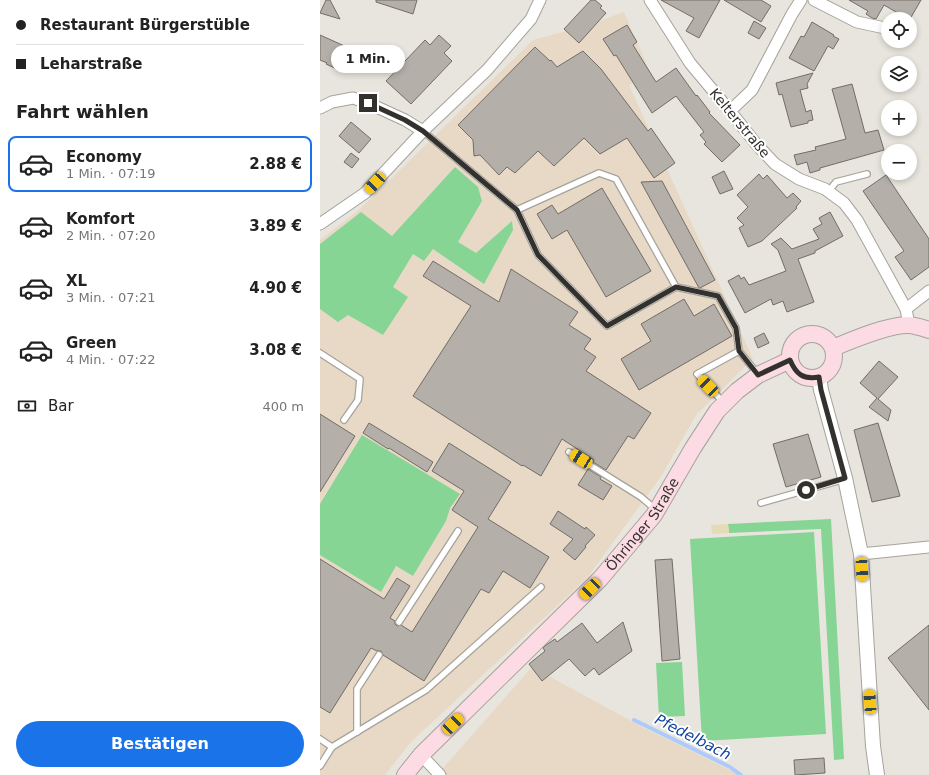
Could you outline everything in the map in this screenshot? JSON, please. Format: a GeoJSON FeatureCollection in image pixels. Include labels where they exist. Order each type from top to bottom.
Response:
{"type":"FeatureCollection","features":[{"type":"Feature","properties":{"kind":"main road"},"geometry":{"type":"LineString","coordinates":[[833,348],[888,328],[908,325],[929,330]]}},
{"type":"Feature","properties":{"kind":"main road"},"geometry":{"type":"LineString","coordinates":[[816,334],[823,337],[833,348],[834,360],[832,366],[824,375],[820,383],[812,378],[804,377],[793,368],[790,360],[790,354],[796,340],[802,336],[816,334]]}},
{"type":"Feature","properties":{"kind":"main road","name":"Öhringer Straße"},"geometry":{"type":"LineString","coordinates":[[405,775],[421,756],[600,579],[654,516],[693,448],[717,411],[737,391],[758,375],[790,360]]}},
{"type":"Feature","properties":{"kind":"street"},"geometry":{"type":"LineString","coordinates":[[320,224],[365,193],[423,131],[487,70],[531,19],[540,0]]}},
{"type":"Feature","properties":{"kind":"street","name":"Kelterstraße"},"geometry":{"type":"LineString","coordinates":[[650,0],[690,64],[730,111],[757,146],[775,164],[799,179],[825,189],[844,202],[857,220],[906,309],[908,325]]}},
{"type":"Feature","properties":{"kind":"street"},"geometry":{"type":"LineString","coordinates":[[730,111],[752,90],[792,14],[801,0]]}},
{"type":"Feature","properties":{"kind":"street"},"geometry":{"type":"LineString","coordinates":[[814,0],[857,22],[881,27]]}},
{"type":"Feature","properties":{"kind":"street"},"geometry":{"type":"LineString","coordinates":[[320,108],[332,102],[353,98],[368,103],[405,120],[423,131]]}},
{"type":"Feature","properties":{"kind":"street"},"geometry":{"type":"LineString","coordinates":[[906,309],[929,291]]}},
{"type":"Feature","properties":{"kind":"street"},"geometry":{"type":"LineString","coordinates":[[820,383],[845,478],[861,554],[873,746],[877,775]]}},
{"type":"Feature","properties":{"kind":"street"},"geometry":{"type":"LineString","coordinates":[[861,554],[929,547]]}},
{"type":"Feature","properties":{"kind":"street"},"geometry":{"type":"LineString","coordinates":[[421,756],[440,775]]}},
{"type":"Feature","properties":{"kind":"lane"},"geometry":{"type":"LineString","coordinates":[[423,131],[517,210],[538,255],[607,326],[676,287],[718,296],[736,328],[739,351],[758,375]]}},
{"type":"Feature","properties":{"kind":"lane"},"geometry":{"type":"LineString","coordinates":[[517,210],[599,173],[616,179],[676,287]]}},
{"type":"Feature","properties":{"kind":"lane"},"geometry":{"type":"LineString","coordinates":[[828,192],[836,182],[866,174]]}},
{"type":"Feature","properties":{"kind":"lane"},"geometry":{"type":"LineString","coordinates":[[725,403],[696,374],[739,351]]}},
{"type":"Feature","properties":{"kind":"lane"},"geometry":{"type":"LineString","coordinates":[[320,353],[360,379],[358,400],[344,420]]}},
{"type":"Feature","properties":{"kind":"lane"},"geometry":{"type":"LineString","coordinates":[[569,452],[641,497],[657,511]]}},
{"type":"Feature","properties":{"kind":"lane"},"geometry":{"type":"LineString","coordinates":[[761,503],[845,478]]}},
{"type":"Feature","properties":{"kind":"lane"},"geometry":{"type":"LineString","coordinates":[[399,622],[458,530]]}},
{"type":"Feature","properties":{"kind":"lane"},"geometry":{"type":"LineString","coordinates":[[320,766],[332,747],[426,690],[541,587]]}},
{"type":"Feature","properties":{"kind":"lane"},"geometry":{"type":"LineString","coordinates":[[356,732],[357,689],[379,655]]}},
{"type":"Feature","properties":{"kind":"lane"},"geometry":{"type":"LineString","coordinates":[[320,739],[332,747]]}},
{"type":"Feature","properties":{"kind":"shaded area"},"geometry":{"type":"Polygon","coordinates":[[[624,12],[650,72],[629,85],[753,359],[696,415],[662,475],[588,577],[411,742],[385,775],[320,775],[320,240],[360,209],[533,40],[588,25],[624,12]]]}},
{"type":"Feature","properties":{"kind":"shaded area"},"geometry":{"type":"Polygon","coordinates":[[[532,667],[646,729],[740,775],[437,775],[532,667]]]}},
{"type":"Feature","properties":{"kind":"green space"},"geometry":{"type":"Polygon","coordinates":[[[455,167],[478,187],[482,201],[458,242],[476,253],[512,221],[513,230],[484,284],[433,249],[424,261],[413,254],[393,287],[408,297],[383,335],[348,315],[338,322],[320,309],[320,244],[361,212],[392,236],[455,167]]]}},
{"type":"Feature","properties":{"kind":"green space"},"geometry":{"type":"Polygon","coordinates":[[[362,435],[460,494],[450,508],[446,521],[413,576],[396,566],[381,592],[320,555],[320,504],[362,435]]]}},
{"type":"Feature","properties":{"kind":"green space"},"geometry":{"type":"Polygon","coordinates":[[[831,519],[844,759],[834,760],[821,529],[729,533],[728,524],[831,519]]]}},
{"type":"Feature","properties":{"kind":"green space"},"geometry":{"type":"Polygon","coordinates":[[[814,532],[826,734],[702,741],[690,539],[814,532]]]}},
{"type":"Feature","properties":{"kind":"green space"},"geometry":{"type":"Polygon","coordinates":[[[682,662],[685,716],[659,717],[656,663],[682,662]]]}},
{"type":"Feature","properties":{"kind":"sand"},"geometry":{"type":"Polygon","coordinates":[[[728,524],[729,533],[712,534],[711,525],[728,524]]]}},
{"type":"Feature","properties":{"kind":"building"},"geometry":{"type":"Polygon","coordinates":[[[326,0],[330,0],[340,19],[320,13],[326,0]]]}},
{"type":"Feature","properties":{"kind":"building"},"geometry":{"type":"Polygon","coordinates":[[[376,0],[417,0],[413,14],[376,2],[376,0]]]}},
{"type":"Feature","properties":{"kind":"building"},"geometry":{"type":"Polygon","coordinates":[[[591,0],[595,0],[602,6],[600,8],[606,13],[579,43],[564,29],[591,0]]]}},
{"type":"Feature","properties":{"kind":"building"},"geometry":{"type":"Polygon","coordinates":[[[661,0],[720,0],[699,38],[686,31],[694,18],[661,0]]]}},
{"type":"Feature","properties":{"kind":"building"},"geometry":{"type":"Polygon","coordinates":[[[724,0],[761,0],[771,6],[761,22],[724,0]]]}},
{"type":"Feature","properties":{"kind":"building"},"geometry":{"type":"Polygon","coordinates":[[[849,0],[921,0],[914,12],[896,12],[884,5],[876,19],[866,14],[868,11],[849,0]]]}},
{"type":"Feature","properties":{"kind":"building"},"geometry":{"type":"Polygon","coordinates":[[[754,21],[766,28],[759,39],[748,33],[754,21]]]}},
{"type":"Feature","properties":{"kind":"building"},"geometry":{"type":"Polygon","coordinates":[[[812,22],[839,39],[833,49],[828,46],[814,71],[789,58],[801,36],[804,37],[812,22]]]}},
{"type":"Feature","properties":{"kind":"building"},"geometry":{"type":"Polygon","coordinates":[[[627,25],[637,42],[633,45],[656,82],[676,68],[696,96],[697,95],[710,112],[709,113],[740,145],[722,162],[704,144],[706,142],[700,135],[704,132],[676,96],[652,113],[616,55],[614,56],[603,39],[627,25]]]}},
{"type":"Feature","properties":{"kind":"building"},"geometry":{"type":"Polygon","coordinates":[[[320,35],[349,48],[339,70],[320,60],[320,35]]]}},
{"type":"Feature","properties":{"kind":"building"},"geometry":{"type":"Polygon","coordinates":[[[439,35],[451,46],[444,53],[452,61],[411,104],[386,81],[425,40],[430,45],[439,35]]]}},
{"type":"Feature","properties":{"kind":"building"},"geometry":{"type":"Polygon","coordinates":[[[535,47],[557,67],[583,51],[601,69],[648,131],[651,128],[675,163],[654,178],[627,138],[600,154],[584,138],[554,166],[538,151],[515,173],[507,167],[499,175],[480,155],[474,156],[473,140],[458,125],[535,47]]]}},
{"type":"Feature","properties":{"kind":"building"},"geometry":{"type":"Polygon","coordinates":[[[813,73],[807,84],[808,88],[800,90],[806,112],[811,110],[813,120],[808,121],[808,123],[791,127],[782,94],[779,95],[776,83],[813,73]]]}},
{"type":"Feature","properties":{"kind":"building"},"geometry":{"type":"Polygon","coordinates":[[[852,84],[865,133],[878,130],[882,144],[881,151],[820,168],[820,170],[810,173],[807,162],[797,165],[794,155],[816,150],[815,147],[846,139],[832,89],[852,84]]]}},
{"type":"Feature","properties":{"kind":"building"},"geometry":{"type":"Polygon","coordinates":[[[351,122],[371,139],[359,153],[339,136],[351,122]]]}},
{"type":"Feature","properties":{"kind":"building"},"geometry":{"type":"Polygon","coordinates":[[[351,153],[359,159],[352,168],[344,162],[351,153]]]}},
{"type":"Feature","properties":{"kind":"building"},"geometry":{"type":"Polygon","coordinates":[[[724,171],[733,189],[720,194],[712,177],[724,171]]]}},
{"type":"Feature","properties":{"kind":"building"},"geometry":{"type":"Polygon","coordinates":[[[759,174],[763,179],[767,175],[787,198],[793,193],[801,201],[796,207],[797,208],[762,241],[748,247],[739,228],[744,225],[737,218],[748,207],[737,195],[759,174]]]}},
{"type":"Feature","properties":{"kind":"building"},"geometry":{"type":"Polygon","coordinates":[[[881,178],[881,180],[889,180],[929,239],[929,267],[911,280],[895,257],[904,251],[863,191],[881,178]]]}},
{"type":"Feature","properties":{"kind":"building"},"geometry":{"type":"Polygon","coordinates":[[[662,181],[715,280],[700,288],[641,182],[662,181]]]}},
{"type":"Feature","properties":{"kind":"building"},"geometry":{"type":"Polygon","coordinates":[[[602,188],[651,271],[606,297],[567,230],[552,239],[537,214],[552,205],[558,214],[602,188]]]}},
{"type":"Feature","properties":{"kind":"building"},"geometry":{"type":"Polygon","coordinates":[[[830,212],[843,236],[815,251],[815,253],[798,259],[814,302],[787,312],[783,301],[773,305],[771,299],[745,313],[728,281],[739,275],[741,279],[744,277],[749,285],[786,271],[778,250],[771,244],[781,238],[792,249],[819,239],[813,229],[822,224],[819,218],[830,212]]]}},
{"type":"Feature","properties":{"kind":"building"},"geometry":{"type":"Polygon","coordinates":[[[433,261],[499,302],[511,269],[578,312],[569,325],[591,339],[584,349],[596,357],[586,371],[651,413],[634,439],[628,436],[606,470],[593,462],[594,460],[562,439],[541,476],[523,465],[522,466],[413,396],[471,306],[423,276],[433,261]]]}},
{"type":"Feature","properties":{"kind":"building"},"geometry":{"type":"Polygon","coordinates":[[[684,299],[694,316],[714,304],[732,336],[639,390],[621,359],[651,341],[641,324],[684,299]]]}},
{"type":"Feature","properties":{"kind":"building"},"geometry":{"type":"Polygon","coordinates":[[[764,333],[769,343],[758,348],[754,338],[764,333]]]}},
{"type":"Feature","properties":{"kind":"building"},"geometry":{"type":"Polygon","coordinates":[[[879,361],[898,377],[878,399],[891,410],[888,421],[869,407],[877,398],[860,383],[879,361]]]}},
{"type":"Feature","properties":{"kind":"building"},"geometry":{"type":"Polygon","coordinates":[[[320,414],[355,436],[320,492],[320,414]]]}},
{"type":"Feature","properties":{"kind":"building"},"geometry":{"type":"Polygon","coordinates":[[[369,423],[433,462],[427,472],[363,433],[369,423]]]}},
{"type":"Feature","properties":{"kind":"building"},"geometry":{"type":"Polygon","coordinates":[[[878,423],[900,496],[872,502],[854,430],[878,423]]]}},
{"type":"Feature","properties":{"kind":"building"},"geometry":{"type":"Polygon","coordinates":[[[808,434],[821,477],[786,487],[773,444],[808,434]]]}},
{"type":"Feature","properties":{"kind":"building"},"geometry":{"type":"Polygon","coordinates":[[[449,443],[511,482],[488,519],[549,557],[530,588],[503,571],[489,593],[481,589],[424,681],[383,655],[381,651],[371,648],[330,713],[320,707],[320,559],[384,599],[397,578],[410,586],[390,618],[395,621],[397,626],[401,625],[412,632],[478,527],[452,510],[464,491],[432,471],[449,443]]]}},
{"type":"Feature","properties":{"kind":"building"},"geometry":{"type":"Polygon","coordinates":[[[588,469],[601,477],[600,479],[612,486],[603,500],[578,485],[588,469]]]}},
{"type":"Feature","properties":{"kind":"building"},"geometry":{"type":"Polygon","coordinates":[[[558,511],[585,529],[586,527],[595,535],[575,560],[563,550],[573,539],[550,524],[558,511]]]}},
{"type":"Feature","properties":{"kind":"building"},"geometry":{"type":"Polygon","coordinates":[[[672,559],[680,659],[662,661],[655,560],[672,559]]]}},
{"type":"Feature","properties":{"kind":"building"},"geometry":{"type":"Polygon","coordinates":[[[623,622],[632,651],[599,675],[594,668],[585,676],[569,659],[542,681],[529,664],[545,651],[543,648],[546,645],[555,639],[557,642],[582,623],[597,643],[623,622]]]}},
{"type":"Feature","properties":{"kind":"building"},"geometry":{"type":"Polygon","coordinates":[[[929,625],[929,710],[888,658],[929,625]]]}},
{"type":"Feature","properties":{"kind":"building"},"geometry":{"type":"Polygon","coordinates":[[[824,758],[825,773],[795,775],[794,760],[824,758]]]}},
{"type":"Feature","properties":{"kind":"waterway","name":"Pfedelbach"},"geometry":{"type":"LineString","coordinates":[[634,720],[730,767],[741,775]]}},
{"type":"Feature","properties":{"kind":"route"},"geometry":{"type":"LineString","coordinates":[[368,103],[405,120],[423,131],[517,210],[538,255],[607,326],[676,287],[718,296],[736,328],[739,351],[758,375],[790,360],[793,368],[804,377],[819,377],[821,390],[845,478],[806,490]]}}]}
